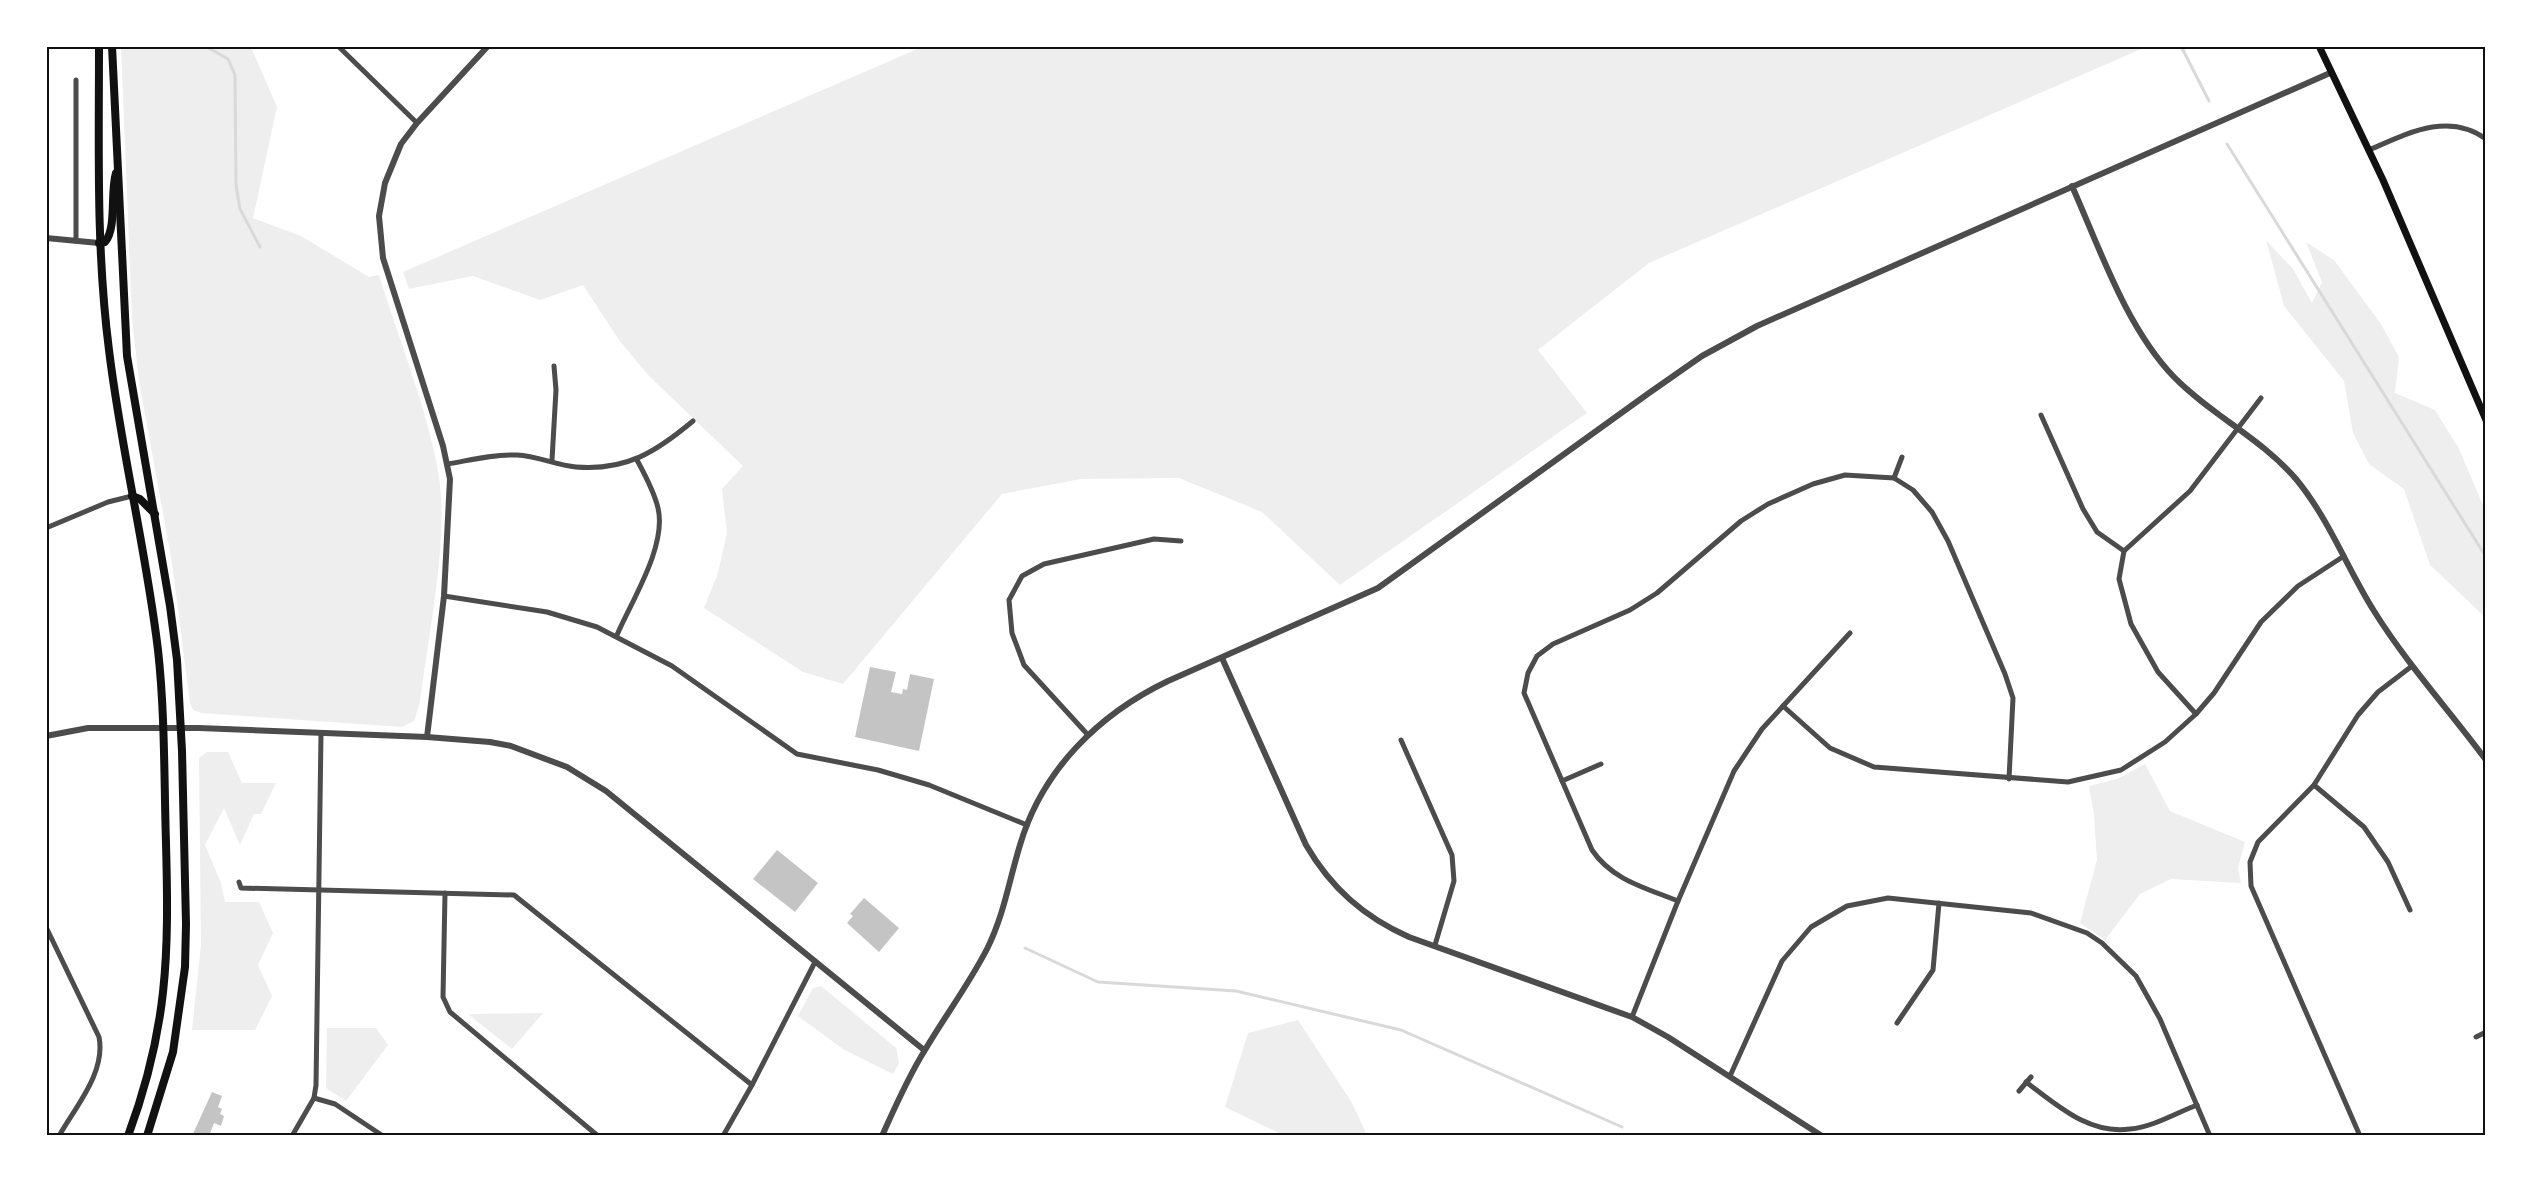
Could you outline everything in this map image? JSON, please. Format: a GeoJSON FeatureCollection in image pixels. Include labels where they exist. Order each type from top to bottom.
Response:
{"type":"FeatureCollection","features":[{"type":"Feature","properties":{"kind":"highway"},"geometry":{"type":"LineString","coordinates":[[99,46],[99,243],[109,349],[158,652],[167,896],[166,972],[156,1047],[128,1136]]}},
{"type":"Feature","properties":{"kind":"highway"},"geometry":{"type":"LineString","coordinates":[[112,46],[127,356],[155,515],[177,660],[181,729],[185,967],[172,1052],[147,1136]]}},
{"type":"Feature","properties":{"kind":"highway"},"geometry":{"type":"LineString","coordinates":[[99,243],[105,242],[111,231],[111,189],[118,167]]}},
{"type":"Feature","properties":{"kind":"highway"},"geometry":{"type":"LineString","coordinates":[[132,496],[147,505],[155,515]]}},
{"type":"Feature","properties":{"kind":"main road"},"geometry":{"type":"LineString","coordinates":[[2319,46],[2369,150],[2486,420]]}},
{"type":"Feature","properties":{"kind":"street"},"geometry":{"type":"LineString","coordinates":[[338,46],[417,123]]}},
{"type":"Feature","properties":{"kind":"street"},"geometry":{"type":"LineString","coordinates":[[427,737],[444,596],[451,495],[448,464],[380,244],[379,216],[385,183],[398,149],[417,123],[488,46]]}},
{"type":"Feature","properties":{"kind":"street"},"geometry":{"type":"LineString","coordinates":[[882,1136],[924,1050],[981,960],[998,927],[1027,825],[1051,779],[1088,735],[1108,716],[1145,692],[1351,601],[1388,582],[1649,393],[1729,341],[1800,306],[2330,73]]}},
{"type":"Feature","properties":{"kind":"street"},"geometry":{"type":"LineString","coordinates":[[76,80],[76,241]]}},
{"type":"Feature","properties":{"kind":"street"},"geometry":{"type":"LineString","coordinates":[[2369,150],[2413,131],[2437,126],[2459,127],[2486,139]]}},
{"type":"Feature","properties":{"kind":"street"},"geometry":{"type":"LineString","coordinates":[[2072,186],[2144,340],[2176,379],[2294,478],[2326,522],[2374,611],[2412,666],[2486,760]]}},
{"type":"Feature","properties":{"kind":"street"},"geometry":{"type":"LineString","coordinates":[[46,238],[99,243]]}},
{"type":"Feature","properties":{"kind":"street"},"geometry":{"type":"LineString","coordinates":[[552,460],[556,390],[554,366]]}},
{"type":"Feature","properties":{"kind":"street"},"geometry":{"type":"LineString","coordinates":[[2196,714],[2158,672],[2131,624],[2119,579],[2124,551],[2190,491],[2261,399]]}},
{"type":"Feature","properties":{"kind":"street"},"geometry":{"type":"LineString","coordinates":[[2041,415],[2087,517],[2097,532],[2124,551]]}},
{"type":"Feature","properties":{"kind":"street"},"geometry":{"type":"LineString","coordinates":[[448,464],[501,455],[552,460],[574,467],[595,467],[637,460],[670,440],[693,421]]}},
{"type":"Feature","properties":{"kind":"street"},"geometry":{"type":"LineString","coordinates":[[1894,478],[1902,457]]}},
{"type":"Feature","properties":{"kind":"street"},"geometry":{"type":"LineString","coordinates":[[617,635],[657,545],[660,528],[655,499],[637,460]]}},
{"type":"Feature","properties":{"kind":"street"},"geometry":{"type":"LineString","coordinates":[[1678,901],[1617,877],[1602,864],[1592,850],[1524,693],[1528,673],[1537,656],[1553,645],[1630,610],[1657,593],[1741,521],[1768,504],[1813,484],[1845,475],[1894,478],[1913,489],[1932,512],[1948,541],[2013,698],[2009,779]]}},
{"type":"Feature","properties":{"kind":"street"},"geometry":{"type":"LineString","coordinates":[[46,528],[108,502],[132,496]]}},
{"type":"Feature","properties":{"kind":"street"},"geometry":{"type":"LineString","coordinates":[[1088,735],[1024,665],[1012,633],[1009,600],[1023,576],[1044,564],[1154,539],[1181,541]]}},
{"type":"Feature","properties":{"kind":"street"},"geometry":{"type":"LineString","coordinates":[[1783,706],[1830,748],[1874,767],[2068,782],[2121,770],[2165,742],[2196,714],[2214,693],[2261,622],[2298,586],[2344,556]]}},
{"type":"Feature","properties":{"kind":"street"},"geometry":{"type":"LineString","coordinates":[[444,596],[547,612],[617,635],[672,666],[797,754],[878,770],[929,785],[1027,825]]}},
{"type":"Feature","properties":{"kind":"street"},"geometry":{"type":"LineString","coordinates":[[1632,1017],[1678,901],[1734,771],[1762,729],[1850,633]]}},
{"type":"Feature","properties":{"kind":"street"},"geometry":{"type":"LineString","coordinates":[[1222,658],[1306,845],[1320,869],[1336,887],[1369,916],[1389,927],[1435,945],[1632,1017],[1730,1076],[1822,1136]]}},
{"type":"Feature","properties":{"kind":"street"},"geometry":{"type":"LineString","coordinates":[[2360,1136],[2251,886],[2250,862],[2258,842],[2314,786],[2358,715],[2378,692],[2412,666]]}},
{"type":"Feature","properties":{"kind":"street"},"geometry":{"type":"LineString","coordinates":[[46,736],[88,728],[181,729],[427,737],[511,746],[567,767],[615,798],[924,1050]]}},
{"type":"Feature","properties":{"kind":"street"},"geometry":{"type":"LineString","coordinates":[[292,1136],[314,1098],[321,734]]}},
{"type":"Feature","properties":{"kind":"street"},"geometry":{"type":"LineString","coordinates":[[1401,740],[1452,855],[1454,881],[1435,945]]}},
{"type":"Feature","properties":{"kind":"street"},"geometry":{"type":"LineString","coordinates":[[1562,781],[1601,764]]}},
{"type":"Feature","properties":{"kind":"street"},"geometry":{"type":"LineString","coordinates":[[2314,786],[2364,827],[2388,862],[2410,910]]}},
{"type":"Feature","properties":{"kind":"street"},"geometry":{"type":"LineString","coordinates":[[239,882],[242,888],[514,895],[752,1085]]}},
{"type":"Feature","properties":{"kind":"street"},"geometry":{"type":"LineString","coordinates":[[444,893],[444,997],[450,1012],[598,1136]]}},
{"type":"Feature","properties":{"kind":"street"},"geometry":{"type":"LineString","coordinates":[[1730,1076],[1782,961],[1811,927],[1847,906],[1888,897],[2031,913],[2078,929],[2102,943],[2128,968],[2141,985],[2160,1019],[2210,1136]]}},
{"type":"Feature","properties":{"kind":"street"},"geometry":{"type":"LineString","coordinates":[[1897,1023],[1933,970],[1939,903]]}},
{"type":"Feature","properties":{"kind":"street"},"geometry":{"type":"LineString","coordinates":[[46,927],[99,1036],[101,1047],[96,1070],[59,1136]]}},
{"type":"Feature","properties":{"kind":"street"},"geometry":{"type":"LineString","coordinates":[[723,1136],[815,962]]}},
{"type":"Feature","properties":{"kind":"street"},"geometry":{"type":"LineString","coordinates":[[2476,1037],[2486,1032]]}},
{"type":"Feature","properties":{"kind":"street"},"geometry":{"type":"LineString","coordinates":[[2019,1091],[2031,1077]]}},
{"type":"Feature","properties":{"kind":"street"},"geometry":{"type":"LineString","coordinates":[[2026,1082],[2074,1117],[2093,1126],[2113,1129],[2143,1126],[2197,1106]]}},
{"type":"Feature","properties":{"kind":"street"},"geometry":{"type":"LineString","coordinates":[[314,1098],[335,1104],[383,1136]]}},
{"type":"Feature","properties":{"kind":"shaded area"},"geometry":{"type":"Polygon","coordinates":[[[121,47],[251,47],[277,107],[253,218],[301,236],[369,277],[379,275],[427,423],[441,496],[440,554],[420,702],[414,721],[402,727],[201,713],[193,710],[190,703],[172,563],[139,381],[132,318],[121,47]]]}},
{"type":"Feature","properties":{"kind":"shaded area"},"geometry":{"type":"Polygon","coordinates":[[[922,47],[2146,47],[1649,263],[1538,350],[1587,413],[1340,585],[1262,512],[1179,478],[1081,479],[1002,494],[843,684],[803,672],[704,608],[718,573],[727,532],[722,489],[743,466],[648,375],[619,340],[583,285],[540,300],[473,276],[409,289],[403,272],[922,47]]]}},
{"type":"Feature","properties":{"kind":"shaded area"},"geometry":{"type":"Polygon","coordinates":[[[2266,240],[2293,269],[2312,303],[2322,282],[2306,242],[2334,260],[2381,324],[2399,357],[2395,393],[2435,410],[2459,449],[2485,510],[2485,617],[2430,565],[2404,489],[2369,464],[2353,433],[2344,381],[2284,306],[2266,240]]]}},
{"type":"Feature","properties":{"kind":"shaded area"},"geometry":{"type":"Polygon","coordinates":[[[207,752],[228,752],[242,783],[276,783],[261,814],[254,814],[240,845],[224,808],[205,845],[221,883],[225,902],[259,902],[273,933],[258,965],[272,996],[255,1030],[192,1030],[201,945],[199,758],[207,752]]]}},
{"type":"Feature","properties":{"kind":"shaded area"},"geometry":{"type":"Polygon","coordinates":[[[2145,764],[2170,811],[2245,842],[2238,868],[2241,883],[2171,879],[2140,894],[2105,940],[2080,923],[2097,860],[2094,815],[2089,786],[2117,779],[2145,764]]]}},
{"type":"Feature","properties":{"kind":"shaded area"},"geometry":{"type":"Polygon","coordinates":[[[821,986],[896,1048],[899,1063],[893,1074],[843,1049],[798,1016],[813,988],[821,986]]]}},
{"type":"Feature","properties":{"kind":"shaded area"},"geometry":{"type":"Polygon","coordinates":[[[543,1013],[512,1049],[468,1014],[543,1013]]]}},
{"type":"Feature","properties":{"kind":"shaded area"},"geometry":{"type":"Polygon","coordinates":[[[1298,1020],[1352,1103],[1367,1135],[1283,1135],[1225,1107],[1248,1033],[1298,1020]]]}},
{"type":"Feature","properties":{"kind":"shaded area"},"geometry":{"type":"Polygon","coordinates":[[[327,1028],[376,1028],[388,1045],[346,1101],[326,1088],[327,1028]]]}},
{"type":"Feature","properties":{"kind":"building"},"geometry":{"type":"Polygon","coordinates":[[[870,667],[896,672],[891,692],[902,694],[903,689],[907,690],[910,674],[934,679],[919,751],[855,737],[870,667]]]}},
{"type":"Feature","properties":{"kind":"building"},"geometry":{"type":"Polygon","coordinates":[[[777,850],[818,883],[795,912],[753,879],[777,850]]]}},
{"type":"Feature","properties":{"kind":"building"},"geometry":{"type":"Polygon","coordinates":[[[864,898],[899,928],[879,952],[847,923],[853,916],[850,914],[864,898]]]}},
{"type":"Feature","properties":{"kind":"building"},"geometry":{"type":"Polygon","coordinates":[[[212,1092],[222,1096],[218,1107],[222,1109],[220,1114],[224,1116],[221,1126],[214,1123],[209,1136],[192,1136],[212,1092]]]}},
{"type":"Feature","properties":{"kind":"waterway"},"geometry":{"type":"LineString","coordinates":[[205,46],[228,59],[235,75],[236,185],[240,209],[260,247]]}},
{"type":"Feature","properties":{"kind":"waterway"},"geometry":{"type":"LineString","coordinates":[[2181,46],[2209,101]]}},
{"type":"Feature","properties":{"kind":"waterway"},"geometry":{"type":"LineString","coordinates":[[2227,144],[2486,557]]}},
{"type":"Feature","properties":{"kind":"waterway"},"geometry":{"type":"LineString","coordinates":[[1025,948],[1098,982],[1236,991],[1401,1030],[1622,1127]]}}]}
